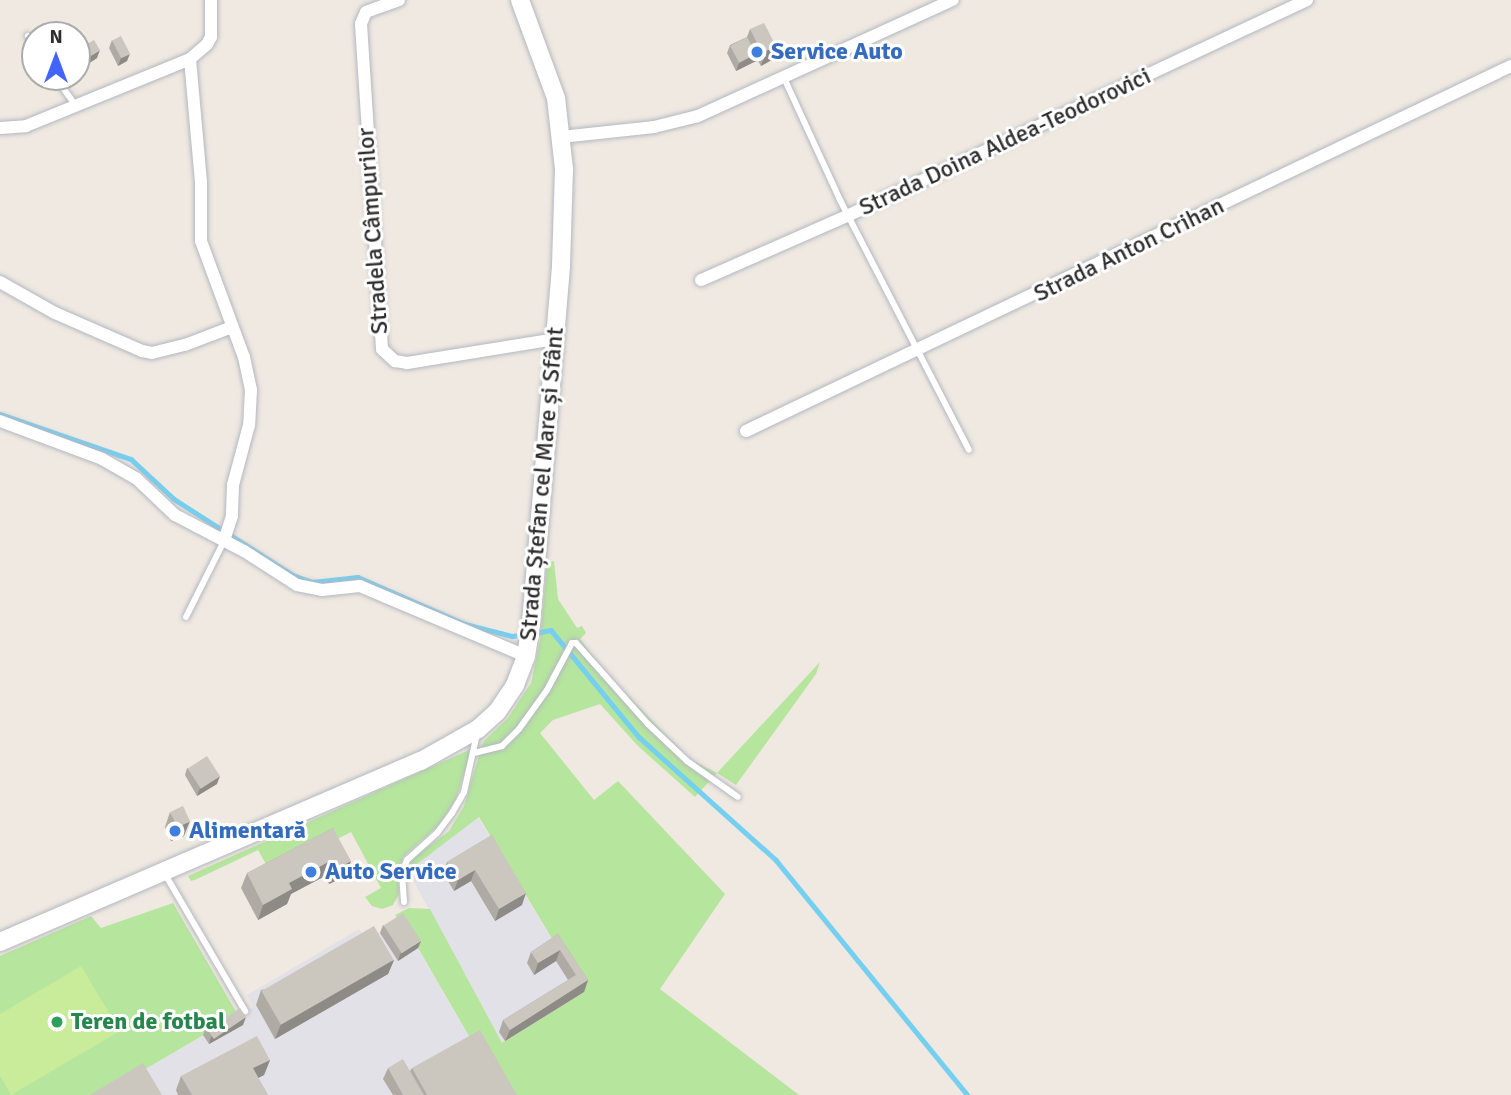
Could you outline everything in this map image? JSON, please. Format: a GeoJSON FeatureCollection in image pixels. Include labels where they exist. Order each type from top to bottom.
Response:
{"type":"FeatureCollection","features":[{"type":"Feature","properties":{"kind":"main road","name":"Strada Ștefan cel Mare și Sfânt"},"geometry":{"type":"LineString","coordinates":[[0,942],[421,761],[478,729],[506,701],[527,651],[531,624],[555,339],[564,183],[556,98],[520,0]]}},
{"type":"Feature","properties":{"kind":"street"},"geometry":{"type":"LineString","coordinates":[[0,128],[26,126],[190,59],[211,37],[211,0]]}},
{"type":"Feature","properties":{"kind":"street","name":"Stradela Câmpurilor"},"geometry":{"type":"LineString","coordinates":[[398,0],[366,12],[361,24],[382,349],[395,361],[407,363],[555,339]]}},
{"type":"Feature","properties":{"kind":"street"},"geometry":{"type":"LineString","coordinates":[[561,137],[669,125],[715,110],[953,0]]}},
{"type":"Feature","properties":{"kind":"street","name":"Strada Doina Aldea-Teodorovici"},"geometry":{"type":"LineString","coordinates":[[701,280],[849,215],[1307,0]]}},
{"type":"Feature","properties":{"kind":"street"},"geometry":{"type":"LineString","coordinates":[[190,59],[201,182],[201,241],[244,357],[252,399],[249,425],[236,466],[230,525],[224,541]]}},
{"type":"Feature","properties":{"kind":"street","name":"Strada Anton Crihan"},"geometry":{"type":"LineString","coordinates":[[746,431],[917,352],[1511,66]]}},
{"type":"Feature","properties":{"kind":"street"},"geometry":{"type":"LineString","coordinates":[[0,282],[62,317],[152,353],[185,345],[232,327]]}},
{"type":"Feature","properties":{"kind":"street"},"geometry":{"type":"LineString","coordinates":[[0,421],[102,458],[137,479],[175,515],[297,585],[322,590],[360,586],[527,651]]}},
{"type":"Feature","properties":{"kind":"lane"},"geometry":{"type":"LineString","coordinates":[[784,78],[917,352],[969,450]]}},
{"type":"Feature","properties":{"kind":"lane"},"geometry":{"type":"LineString","coordinates":[[65,91],[75,105]]}},
{"type":"Feature","properties":{"kind":"lane"},"geometry":{"type":"LineString","coordinates":[[187,617],[224,541]]}},
{"type":"Feature","properties":{"kind":"lane","name":"Strada Ștefan cel Mare și Sfânt"},"geometry":{"type":"LineString","coordinates":[[474,752],[502,746],[519,729],[547,690],[572,643],[576,643],[648,724],[687,761],[738,797]]}},
{"type":"Feature","properties":{"kind":"lane"},"geometry":{"type":"LineString","coordinates":[[404,902],[402,873],[407,860],[438,833],[453,813],[464,792],[478,729]]}},
{"type":"Feature","properties":{"kind":"lane"},"geometry":{"type":"LineString","coordinates":[[164,872],[245,1011]]}},
{"type":"Feature","properties":{"kind":"shaded area"},"geometry":{"type":"Polygon","coordinates":[[[478,817],[584,992],[502,1043],[408,871],[478,817]]]}},
{"type":"Feature","properties":{"kind":"shaded area"},"geometry":{"type":"Polygon","coordinates":[[[401,920],[503,1095],[101,1095],[253,1007],[247,995],[359,929],[366,940],[401,920]]]}},
{"type":"Feature","properties":{"kind":"green space"},"geometry":{"type":"Polygon","coordinates":[[[554,561],[558,599],[577,628],[582,626],[586,633],[580,639],[603,670],[689,759],[717,773],[695,797],[638,746],[600,704],[553,720],[540,733],[594,800],[618,781],[725,894],[660,989],[799,1095],[503,1095],[418,948],[395,915],[409,908],[430,909],[502,1043],[584,992],[479,817],[408,871],[412,859],[449,831],[464,806],[483,742],[508,718],[531,683],[540,641],[547,563],[554,561]]]}},
{"type":"Feature","properties":{"kind":"green space"},"geometry":{"type":"Polygon","coordinates":[[[820,662],[816,674],[736,785],[717,773],[820,662]]]}},
{"type":"Feature","properties":{"kind":"green space"},"geometry":{"type":"Polygon","coordinates":[[[469,750],[470,755],[456,799],[439,825],[404,856],[398,869],[399,894],[393,905],[382,909],[372,906],[365,897],[381,888],[351,832],[271,873],[258,850],[197,879],[191,881],[188,876],[469,750]]]}},
{"type":"Feature","properties":{"kind":"green space"},"geometry":{"type":"Polygon","coordinates":[[[173,903],[238,1015],[101,1095],[0,1095],[0,956],[91,916],[101,928],[173,903]]]}},
{"type":"Feature","properties":{"kind":"green space","name":"Teren de fotbal"},"geometry":{"type":"Polygon","coordinates":[[[81,966],[120,1031],[11,1095],[0,1076],[0,1014],[81,966]]]}},
{"type":"Feature","properties":{"kind":"building"},"geometry":{"type":"Polygon","coordinates":[[[764,23],[776,46],[766,51],[764,47],[759,47],[750,29],[764,23]]]}},
{"type":"Feature","properties":{"kind":"building"},"geometry":{"type":"Polygon","coordinates":[[[121,36],[130,54],[121,58],[112,41],[121,36]]]}},
{"type":"Feature","properties":{"kind":"building"},"geometry":{"type":"Polygon","coordinates":[[[747,37],[756,54],[739,63],[730,46],[747,37]]]}},
{"type":"Feature","properties":{"kind":"building"},"geometry":{"type":"Polygon","coordinates":[[[94,40],[100,50],[91,56],[91,42],[94,40]]]}},
{"type":"Feature","properties":{"kind":"building"},"geometry":{"type":"Polygon","coordinates":[[[207,756],[220,776],[201,789],[188,769],[207,756]]]}},
{"type":"Feature","properties":{"kind":"building"},"geometry":{"type":"Polygon","coordinates":[[[183,806],[190,821],[177,827],[170,812],[183,806]]]}},
{"type":"Feature","properties":{"kind":"building"},"geometry":{"type":"Polygon","coordinates":[[[333,828],[351,861],[335,869],[330,861],[289,883],[292,889],[263,905],[247,873],[333,828]]]}},
{"type":"Feature","properties":{"kind":"building"},"geometry":{"type":"Polygon","coordinates":[[[492,835],[526,893],[499,909],[475,870],[458,880],[447,862],[492,835]]]}},
{"type":"Feature","properties":{"kind":"building"},"geometry":{"type":"Polygon","coordinates":[[[403,913],[421,941],[402,953],[384,926],[403,913]]]}},
{"type":"Feature","properties":{"kind":"building"},"geometry":{"type":"Polygon","coordinates":[[[374,926],[394,960],[281,1025],[261,991],[374,926]]]}},
{"type":"Feature","properties":{"kind":"building"},"geometry":{"type":"Polygon","coordinates":[[[558,934],[588,980],[510,1030],[503,1020],[576,975],[560,950],[538,963],[531,952],[558,934]]]}},
{"type":"Feature","properties":{"kind":"building"},"geometry":{"type":"Polygon","coordinates":[[[240,1008],[246,1017],[214,1039],[208,1030],[240,1008]]]}},
{"type":"Feature","properties":{"kind":"building"},"geometry":{"type":"Polygon","coordinates":[[[480,1030],[517,1095],[427,1095],[412,1068],[480,1030]]]}},
{"type":"Feature","properties":{"kind":"building"},"geometry":{"type":"Polygon","coordinates":[[[257,1036],[270,1060],[253,1068],[268,1095],[192,1095],[181,1076],[257,1036]]]}},
{"type":"Feature","properties":{"kind":"building"},"geometry":{"type":"Polygon","coordinates":[[[403,1059],[424,1095],[403,1095],[388,1068],[403,1059]]]}},
{"type":"Feature","properties":{"kind":"building"},"geometry":{"type":"Polygon","coordinates":[[[143,1063],[162,1095],[90,1095],[143,1063]]]}},
{"type":"Feature","properties":{"kind":"waterway"},"geometry":{"type":"LineString","coordinates":[[0,414],[131,459],[174,499],[293,575],[312,582],[358,577],[465,624],[512,636],[526,634]]}},
{"type":"Feature","properties":{"kind":"waterway"},"geometry":{"type":"LineString","coordinates":[[535,633],[551,630],[639,737],[776,860],[968,1095]]}},
{"type":"Feature","properties":{"kind":"place","name":"Service Auto"},"geometry":{"type":"Point","coordinates":[757,52]}},
{"type":"Feature","properties":{"kind":"place","name":"Alimentară"},"geometry":{"type":"Point","coordinates":[175,831]}},
{"type":"Feature","properties":{"kind":"place","name":"Auto Service"},"geometry":{"type":"Point","coordinates":[311,872]}},
{"type":"Feature","properties":{"kind":"place","name":"Teren de fotbal"},"geometry":{"type":"Point","coordinates":[57,1022]}}]}
